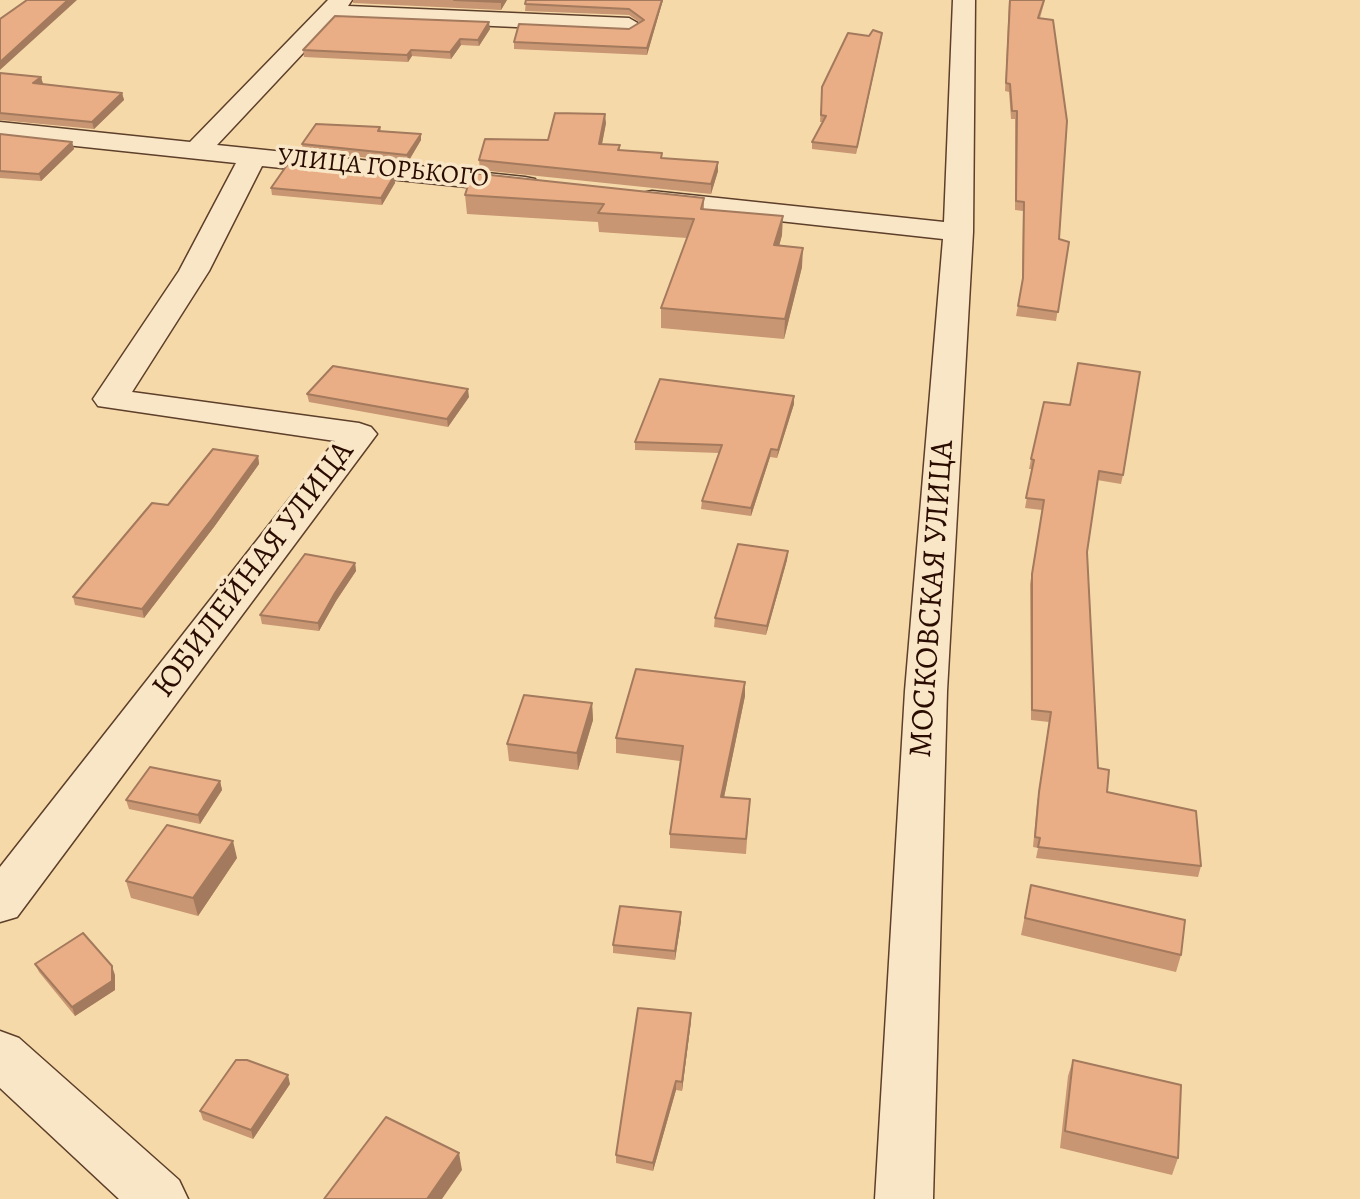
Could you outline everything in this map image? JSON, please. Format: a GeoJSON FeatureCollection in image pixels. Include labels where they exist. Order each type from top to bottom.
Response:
{"type":"FeatureCollection","features":[{"type":"Feature","properties":{"kind":"street","name":"МОСКОВСКАЯ УЛИЦА"},"geometry":{"type":"LineString","coordinates":[[904,1199],[926,691],[958,232],[964,0]]}},
{"type":"Feature","properties":{"kind":"street"},"geometry":{"type":"LineString","coordinates":[[197,150],[336,6],[629,25]]}},
{"type":"Feature","properties":{"kind":"street","name":"УЛИЦА ГОРЬКОГО"},"geometry":{"type":"LineString","coordinates":[[0,130],[551,188]]}},
{"type":"Feature","properties":{"kind":"street","name":"ЮБИЛЕЙНАЯ УЛИЦА"},"geometry":{"type":"LineString","coordinates":[[0,903],[359,434],[110,399],[194,271],[254,155]]}},
{"type":"Feature","properties":{"kind":"street"},"geometry":{"type":"LineString","coordinates":[[629,196],[958,232]]}},
{"type":"Feature","properties":{"kind":"street"},"geometry":{"type":"LineString","coordinates":[[0,1054],[159,1199]]}},
{"type":"Feature","properties":{"kind":"building"},"geometry":{"type":"Polygon","coordinates":[[[27,0],[68,0],[0,62],[0,19],[27,0]]]}},
{"type":"Feature","properties":{"kind":"building"},"geometry":{"type":"Polygon","coordinates":[[[454,0],[502,0],[501,2],[454,0]]]}},
{"type":"Feature","properties":{"kind":"building"},"geometry":{"type":"Polygon","coordinates":[[[526,0],[662,0],[647,48],[514,42],[519,24],[629,29],[644,20],[629,9],[525,4],[526,0]]]}},
{"type":"Feature","properties":{"kind":"building"},"geometry":{"type":"Polygon","coordinates":[[[1010,0],[1044,0],[1038,18],[1053,20],[1067,121],[1059,239],[1069,242],[1058,312],[1018,306],[1023,278],[1024,202],[1016,201],[1017,111],[1012,111],[1010,84],[1006,83],[1010,0]]]}},
{"type":"Feature","properties":{"kind":"building"},"geometry":{"type":"Polygon","coordinates":[[[335,16],[489,22],[478,40],[460,39],[450,52],[411,50],[407,55],[303,50],[335,16]]]}},
{"type":"Feature","properties":{"kind":"building"},"geometry":{"type":"Polygon","coordinates":[[[873,30],[882,33],[857,147],[812,142],[826,116],[821,115],[822,87],[848,33],[869,36],[873,30]]]}},
{"type":"Feature","properties":{"kind":"building"},"geometry":{"type":"Polygon","coordinates":[[[0,73],[41,77],[33,83],[122,93],[92,122],[0,113],[0,73]]]}},
{"type":"Feature","properties":{"kind":"building"},"geometry":{"type":"Polygon","coordinates":[[[555,113],[605,114],[599,144],[620,145],[618,150],[662,153],[661,158],[718,162],[711,184],[479,160],[485,139],[548,140],[555,113]]]}},
{"type":"Feature","properties":{"kind":"building"},"geometry":{"type":"Polygon","coordinates":[[[316,124],[380,127],[378,131],[421,134],[407,155],[302,144],[316,124]]]}},
{"type":"Feature","properties":{"kind":"building"},"geometry":{"type":"Polygon","coordinates":[[[0,134],[72,142],[39,174],[0,171],[0,134]]]}},
{"type":"Feature","properties":{"kind":"building"},"geometry":{"type":"Polygon","coordinates":[[[287,165],[394,176],[381,198],[271,188],[287,165]]]}},
{"type":"Feature","properties":{"kind":"building"},"geometry":{"type":"Polygon","coordinates":[[[472,173],[704,198],[701,209],[783,216],[774,245],[803,248],[785,319],[661,308],[694,219],[598,213],[604,204],[465,195],[472,173]]]}},
{"type":"Feature","properties":{"kind":"building"},"geometry":{"type":"Polygon","coordinates":[[[1078,363],[1140,372],[1123,475],[1099,471],[1087,552],[1098,768],[1109,770],[1107,792],[1196,811],[1201,866],[1038,847],[1040,838],[1035,837],[1051,712],[1032,710],[1032,574],[1044,500],[1026,498],[1044,402],[1070,405],[1078,363]]]}},
{"type":"Feature","properties":{"kind":"building"},"geometry":{"type":"Polygon","coordinates":[[[333,366],[468,389],[447,419],[307,394],[333,366]]]}},
{"type":"Feature","properties":{"kind":"building"},"geometry":{"type":"Polygon","coordinates":[[[660,379],[794,396],[778,450],[771,449],[751,508],[702,501],[722,445],[635,442],[660,379]]]}},
{"type":"Feature","properties":{"kind":"building"},"geometry":{"type":"Polygon","coordinates":[[[213,449],[258,456],[142,609],[73,597],[152,503],[168,505],[213,449]]]}},
{"type":"Feature","properties":{"kind":"building"},"geometry":{"type":"Polygon","coordinates":[[[738,544],[788,551],[767,626],[715,618],[738,544]]]}},
{"type":"Feature","properties":{"kind":"building"},"geometry":{"type":"Polygon","coordinates":[[[305,554],[355,563],[318,623],[260,615],[305,554]]]}},
{"type":"Feature","properties":{"kind":"building"},"geometry":{"type":"Polygon","coordinates":[[[636,669],[745,682],[721,797],[750,799],[746,839],[670,834],[683,746],[616,738],[636,669]]]}},
{"type":"Feature","properties":{"kind":"building"},"geometry":{"type":"Polygon","coordinates":[[[524,695],[592,703],[577,753],[507,744],[524,695]]]}},
{"type":"Feature","properties":{"kind":"building"},"geometry":{"type":"Polygon","coordinates":[[[150,767],[220,781],[198,815],[126,800],[150,767]]]}},
{"type":"Feature","properties":{"kind":"building"},"geometry":{"type":"Polygon","coordinates":[[[167,825],[233,841],[193,898],[126,881],[167,825]]]}},
{"type":"Feature","properties":{"kind":"building"},"geometry":{"type":"Polygon","coordinates":[[[1031,885],[1185,920],[1181,955],[1025,918],[1031,885]]]}},
{"type":"Feature","properties":{"kind":"building"},"geometry":{"type":"Polygon","coordinates":[[[620,906],[681,912],[675,951],[613,945],[620,906]]]}},
{"type":"Feature","properties":{"kind":"building"},"geometry":{"type":"Polygon","coordinates":[[[83,933],[112,966],[112,981],[72,1007],[35,964],[83,933]]]}},
{"type":"Feature","properties":{"kind":"building"},"geometry":{"type":"Polygon","coordinates":[[[638,1008],[691,1013],[682,1082],[676,1081],[653,1163],[616,1155],[638,1008]]]}},
{"type":"Feature","properties":{"kind":"building"},"geometry":{"type":"Polygon","coordinates":[[[236,1060],[247,1060],[288,1075],[251,1130],[200,1111],[236,1060]]]}},
{"type":"Feature","properties":{"kind":"building"},"geometry":{"type":"Polygon","coordinates":[[[1073,1060],[1181,1085],[1178,1158],[1065,1131],[1073,1060]]]}},
{"type":"Feature","properties":{"kind":"building"},"geometry":{"type":"Polygon","coordinates":[[[386,1117],[459,1153],[427,1199],[324,1199],[386,1117]]]}}]}
